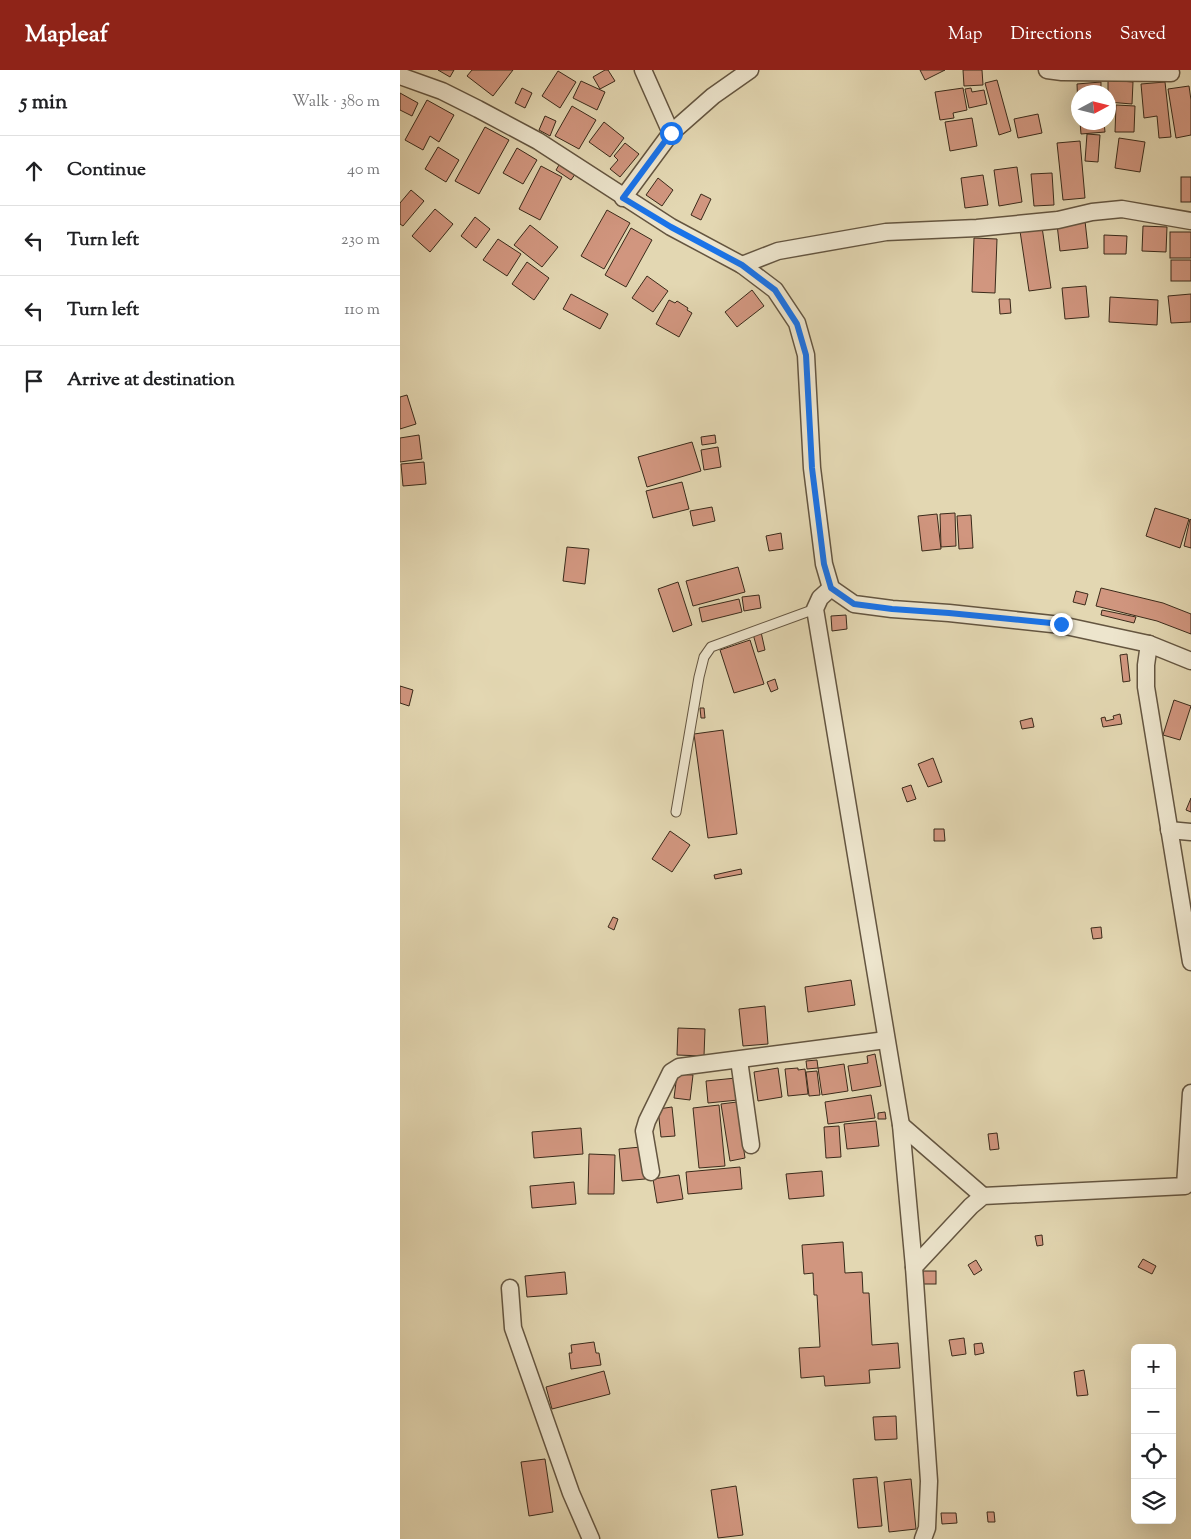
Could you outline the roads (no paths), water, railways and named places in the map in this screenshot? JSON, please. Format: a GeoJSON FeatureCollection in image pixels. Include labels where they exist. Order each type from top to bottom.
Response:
{"type":"FeatureCollection","features":[{"type":"Feature","properties":{"kind":"street"},"geometry":{"type":"LineString","coordinates":[[643,70],[671,133]]}},
{"type":"Feature","properties":{"kind":"street"},"geometry":{"type":"LineString","coordinates":[[623,198],[671,133],[712,96],[750,70]]}},
{"type":"Feature","properties":{"kind":"street"},"geometry":{"type":"LineString","coordinates":[[1047,70],[1171,73]]}},
{"type":"Feature","properties":{"kind":"street"},"geometry":{"type":"LineString","coordinates":[[400,76],[442,91],[538,141],[623,198],[671,227],[742,265],[775,290],[797,324],[806,355],[812,468],[824,564],[831,588],[854,604],[1061,624],[1149,644],[1191,661]]}},
{"type":"Feature","properties":{"kind":"street"},"geometry":{"type":"LineString","coordinates":[[742,265],[778,251],[886,232],[977,228],[1058,220],[1092,212],[1122,209],[1191,221]]}},
{"type":"Feature","properties":{"kind":"street"},"geometry":{"type":"LineString","coordinates":[[831,588],[820,598],[815,609],[901,1125],[930,1480],[927,1528],[923,1539]]}},
{"type":"Feature","properties":{"kind":"street"},"geometry":{"type":"LineString","coordinates":[[1149,644],[1146,687],[1191,962]]}},
{"type":"Feature","properties":{"kind":"street"},"geometry":{"type":"LineString","coordinates":[[1169,830],[1191,832]]}},
{"type":"Feature","properties":{"kind":"street"},"geometry":{"type":"LineString","coordinates":[[651,1172],[644,1130],[672,1072],[679,1067],[886,1040]]}},
{"type":"Feature","properties":{"kind":"street"},"geometry":{"type":"LineString","coordinates":[[738,1060],[751,1145]]}},
{"type":"Feature","properties":{"kind":"street"},"geometry":{"type":"LineString","coordinates":[[914,1267],[971,1206],[983,1196],[1189,1188],[1191,1093]]}},
{"type":"Feature","properties":{"kind":"street"},"geometry":{"type":"LineString","coordinates":[[901,1125],[983,1196]]}},
{"type":"Feature","properties":{"kind":"street"},"geometry":{"type":"LineString","coordinates":[[510,1288],[513,1328],[570,1493],[592,1539]]}},
{"type":"Feature","properties":{"kind":"lane"},"geometry":{"type":"LineString","coordinates":[[676,812],[704,657],[711,647],[815,609]]}}]}
